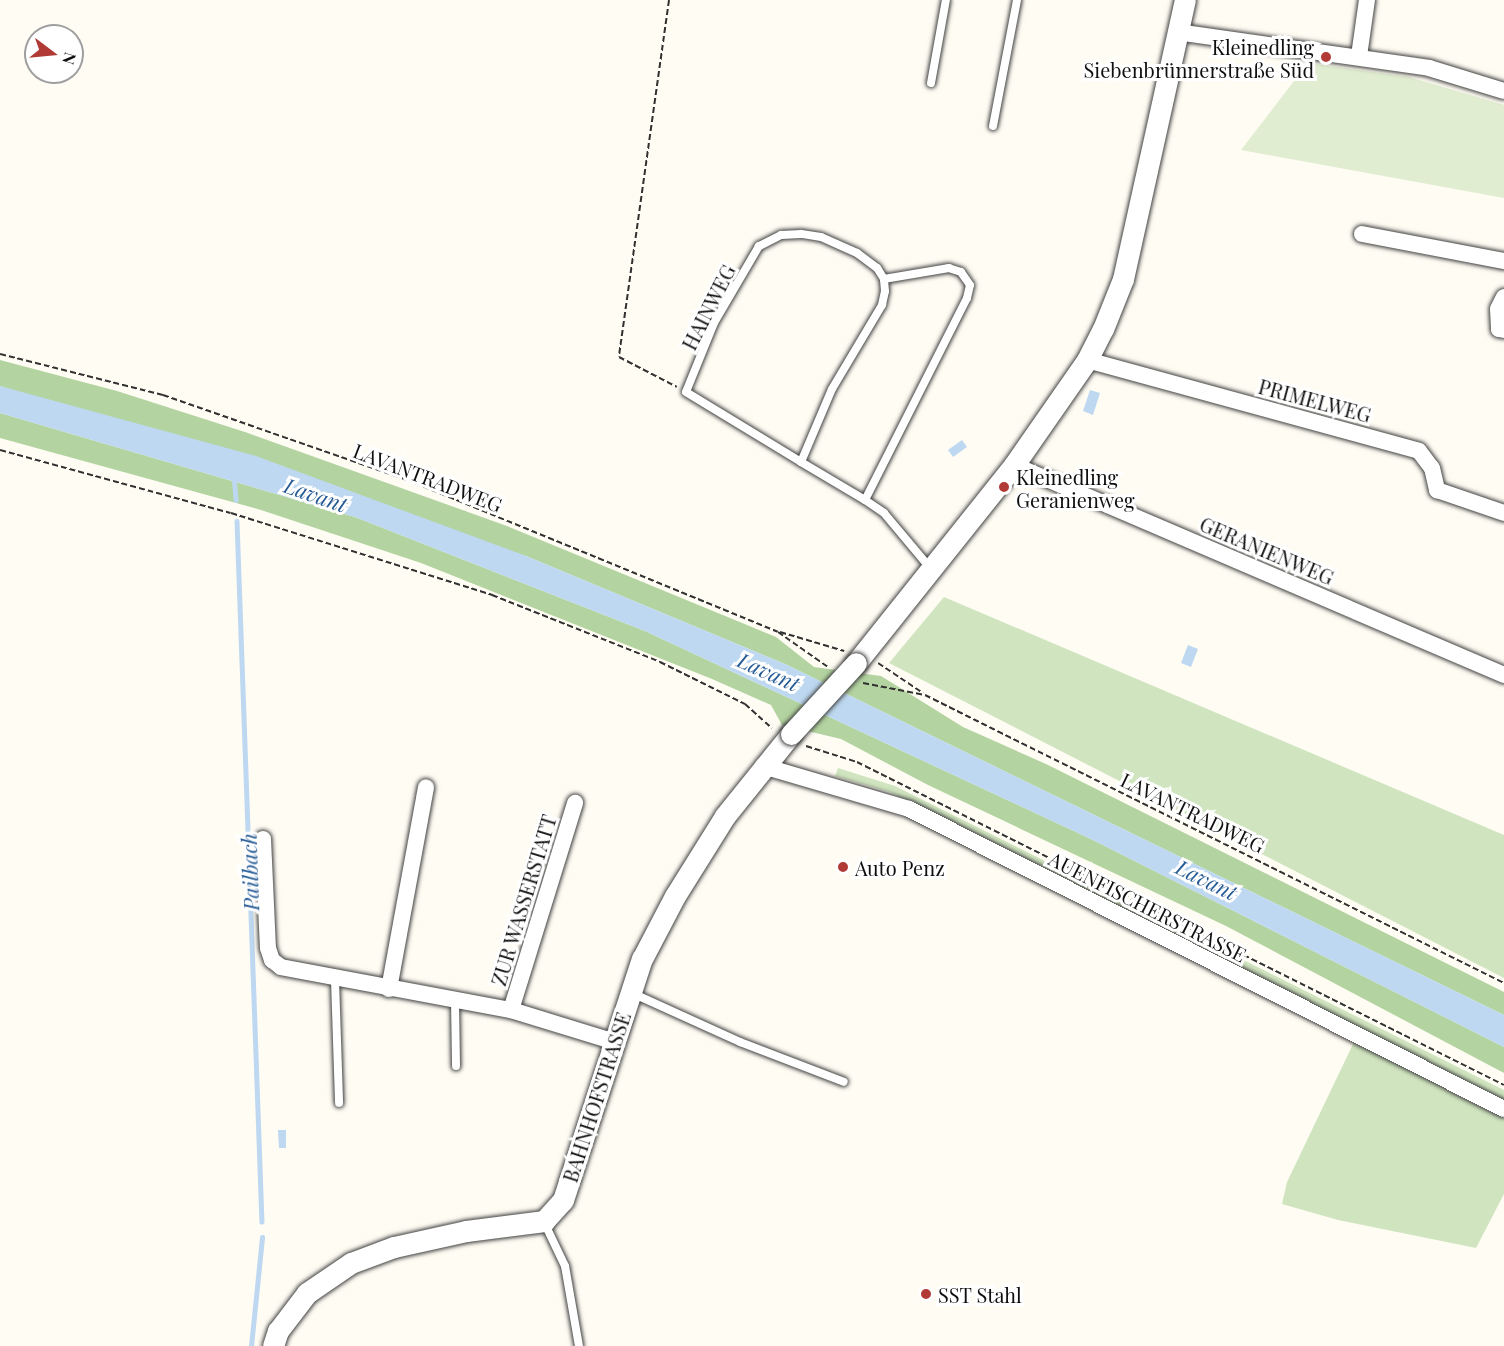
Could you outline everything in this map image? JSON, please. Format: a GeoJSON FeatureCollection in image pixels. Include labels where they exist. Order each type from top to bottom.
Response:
{"type":"FeatureCollection","features":[{"type":"Feature","properties":{"kind":"street","name":"BAHNHOFSTRASSE"},"geometry":{"type":"LineString","coordinates":[[544,1221],[563,1200],[588,1130],[612,1041],[642,959],[675,896],[725,816],[763,766],[856,663],[932,570],[1014,465],[1087,360],[1123,279],[1185,0]]}},
{"type":"Feature","properties":{"kind":"street"},"geometry":{"type":"LineString","coordinates":[[1359,56],[1367,0]]}},
{"type":"Feature","properties":{"kind":"street"},"geometry":{"type":"LineString","coordinates":[[1177,32],[1359,56],[1429,68],[1503,85]]}},
{"type":"Feature","properties":{"kind":"street"},"geometry":{"type":"LineString","coordinates":[[1362,234],[1504,261]]}},
{"type":"Feature","properties":{"kind":"street"},"geometry":{"type":"LineString","coordinates":[[1504,297],[1498,309],[1499,329],[1504,330]]}},
{"type":"Feature","properties":{"kind":"street","name":"PRIMELWEG"},"geometry":{"type":"LineString","coordinates":[[1087,360],[1419,451],[1432,468],[1437,490],[1504,513]]}},
{"type":"Feature","properties":{"kind":"street","name":"GERANIENWEG"},"geometry":{"type":"LineString","coordinates":[[1014,465],[1504,675]]}},
{"type":"Feature","properties":{"kind":"street","name":"AUENFISCHERSTRASSE"},"geometry":{"type":"LineString","coordinates":[[763,766],[909,809],[1504,1109]]}},
{"type":"Feature","properties":{"kind":"street"},"geometry":{"type":"LineString","coordinates":[[389,989],[426,788]]}},
{"type":"Feature","properties":{"kind":"street","name":"ZUR WASSERSTATT"},"geometry":{"type":"LineString","coordinates":[[511,1010],[575,803]]}},
{"type":"Feature","properties":{"kind":"street","name":"ZUR WASSERSTATT"},"geometry":{"type":"LineString","coordinates":[[263,839],[268,948],[272,960],[281,967],[335,980],[511,1010],[612,1041]]}},
{"type":"Feature","properties":{"kind":"street"},"geometry":{"type":"LineString","coordinates":[[273,1346],[278,1332],[307,1293],[351,1263],[394,1247],[466,1231],[544,1221]]}},
{"type":"Feature","properties":{"kind":"lane"},"geometry":{"type":"LineString","coordinates":[[931,83],[946,0]]}},
{"type":"Feature","properties":{"kind":"lane"},"geometry":{"type":"LineString","coordinates":[[993,126],[1017,0]]}},
{"type":"Feature","properties":{"kind":"lane","name":"HAINWEG"},"geometry":{"type":"LineString","coordinates":[[686,392],[714,323],[759,246],[770,239],[801,234],[821,237],[857,253],[884,279]]}},
{"type":"Feature","properties":{"kind":"lane"},"geometry":{"type":"LineString","coordinates":[[801,462],[832,389],[882,305],[884,279],[949,268],[961,272],[970,285],[967,298],[865,500]]}},
{"type":"Feature","properties":{"kind":"lane"},"geometry":{"type":"LineString","coordinates":[[686,392],[884,513],[932,570]]}},
{"type":"Feature","properties":{"kind":"lane"},"geometry":{"type":"LineString","coordinates":[[335,980],[339,1103]]}},
{"type":"Feature","properties":{"kind":"lane"},"geometry":{"type":"LineString","coordinates":[[630,992],[740,1042],[844,1082]]}},
{"type":"Feature","properties":{"kind":"lane"},"geometry":{"type":"LineString","coordinates":[[455,1001],[456,1066]]}},
{"type":"Feature","properties":{"kind":"lane"},"geometry":{"type":"LineString","coordinates":[[544,1221],[565,1266],[579,1346]]}},
{"type":"Feature","properties":{"kind":"path"},"geometry":{"type":"LineString","coordinates":[[669,0],[619,357],[686,392]]}},
{"type":"Feature","properties":{"kind":"path","name":"LAVANTRADWEG"},"geometry":{"type":"LineString","coordinates":[[0,354],[163,396],[415,483],[778,632],[829,668]]}},
{"type":"Feature","properties":{"kind":"path"},"geometry":{"type":"LineString","coordinates":[[0,450],[231,513],[492,595],[660,662],[745,704],[788,737],[857,762],[1504,1085]]}},
{"type":"Feature","properties":{"kind":"path","name":"LAVANTRADWEG"},"geometry":{"type":"LineString","coordinates":[[863,683],[925,695],[1504,984]]}},
{"type":"Feature","properties":{"kind":"green space"},"geometry":{"type":"Polygon","coordinates":[[[1308,63],[1409,77],[1504,105],[1504,198],[1241,150],[1308,63]]]}},
{"type":"Feature","properties":{"kind":"green space"},"geometry":{"type":"Polygon","coordinates":[[[0,360],[117,391],[245,432],[507,526],[776,637],[814,667],[881,676],[963,727],[1046,764],[1504,992],[1504,1015],[785,664],[526,556],[0,386],[0,360]]]}},
{"type":"Feature","properties":{"kind":"green space"},"geometry":{"type":"Polygon","coordinates":[[[0,413],[355,517],[645,631],[1093,840],[1504,1047],[1504,1073],[1226,926],[928,785],[841,739],[782,725],[771,705],[712,679],[421,563],[261,510],[0,438],[0,413]]]}},
{"type":"Feature","properties":{"kind":"green space"},"geometry":{"type":"Polygon","coordinates":[[[944,597],[1504,835],[1504,978],[889,663],[944,597]]]}},
{"type":"Feature","properties":{"kind":"green space"},"geometry":{"type":"Polygon","coordinates":[[[838,768],[895,786],[1504,1090],[1504,1100],[890,792],[835,776],[838,768]]]}},
{"type":"Feature","properties":{"kind":"green space"},"geometry":{"type":"Polygon","coordinates":[[[1354,1042],[1504,1117],[1504,1194],[1476,1248],[1338,1220],[1282,1204],[1287,1182],[1354,1042]]]}},
{"type":"Feature","properties":{"kind":"water","name":"Lavant"},"geometry":{"type":"Polygon","coordinates":[[[0,386],[256,456],[526,556],[785,664],[1504,1015],[1504,1047],[1093,840],[645,631],[355,517],[0,413],[0,386]]]}},
{"type":"Feature","properties":{"kind":"water"},"geometry":{"type":"Polygon","coordinates":[[[1090,390],[1100,393],[1093,415],[1083,411],[1090,390]]]}},
{"type":"Feature","properties":{"kind":"water"},"geometry":{"type":"Polygon","coordinates":[[[962,440],[967,447],[953,457],[948,450],[962,440]]]}},
{"type":"Feature","properties":{"kind":"water"},"geometry":{"type":"Polygon","coordinates":[[[1188,645],[1198,649],[1191,667],[1181,663],[1188,645]]]}},
{"type":"Feature","properties":{"kind":"water"},"geometry":{"type":"Polygon","coordinates":[[[278,1130],[286,1130],[286,1148],[279,1148],[278,1130]]]}},
{"type":"Feature","properties":{"kind":"waterway","name":"Pailbach"},"geometry":{"type":"LineString","coordinates":[[234,476],[236,500]]}},
{"type":"Feature","properties":{"kind":"waterway","name":"Pailbach"},"geometry":{"type":"LineString","coordinates":[[237,521],[262,1222]]}},
{"type":"Feature","properties":{"kind":"waterway","name":"Pailbach"},"geometry":{"type":"LineString","coordinates":[[251,1346],[262,1238]]}},
{"type":"Feature","properties":{"kind":"place","name":"Kleinedling Siebenbrünnerstraße Süd"},"geometry":{"type":"Point","coordinates":[1326,57]}},
{"type":"Feature","properties":{"kind":"place","name":"Kleinedling Geranienweg"},"geometry":{"type":"Point","coordinates":[1004,487]}},
{"type":"Feature","properties":{"kind":"place","name":"Auto Penz"},"geometry":{"type":"Point","coordinates":[843,867]}},
{"type":"Feature","properties":{"kind":"place","name":"SST Stahl"},"geometry":{"type":"Point","coordinates":[926,1294]}}]}
